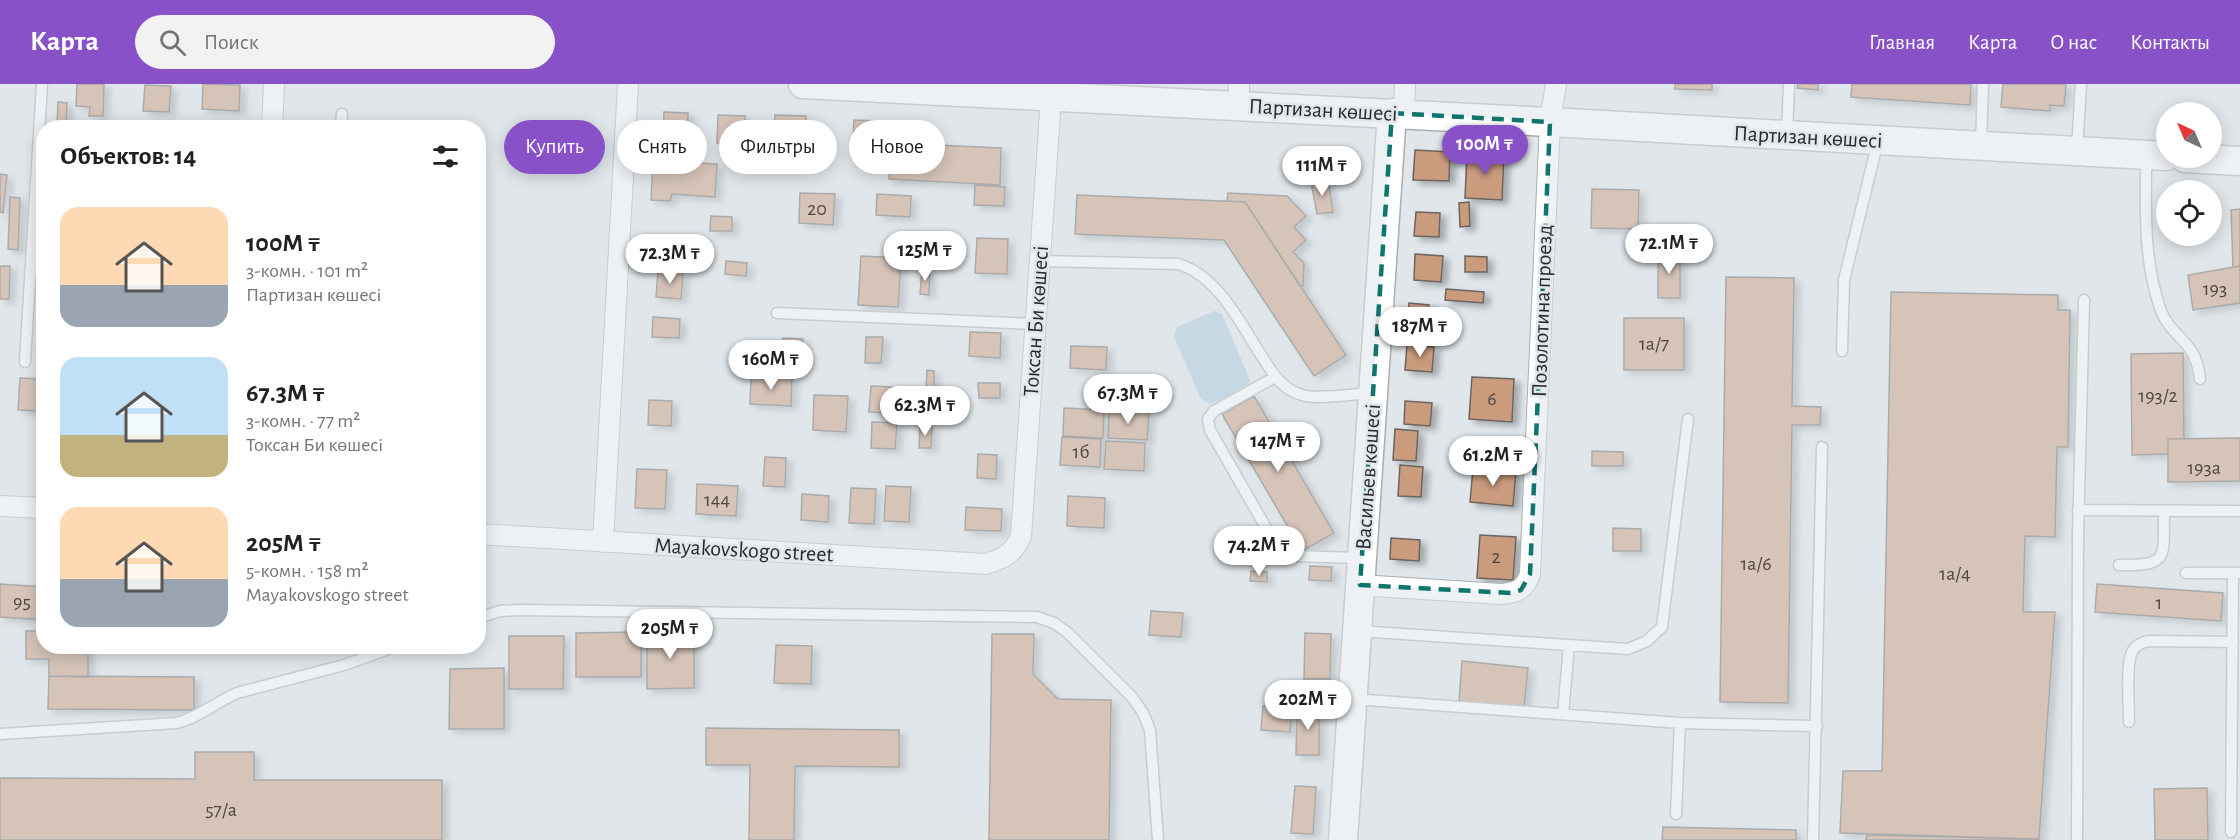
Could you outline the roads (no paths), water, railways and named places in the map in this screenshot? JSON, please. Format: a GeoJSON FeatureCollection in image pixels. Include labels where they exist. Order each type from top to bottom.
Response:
{"type":"FeatureCollection","features":[{"type":"Feature","properties":{"kind":"main road","name":"Партизан көшесі"},"geometry":{"type":"LineString","coordinates":[[803,84],[1239,95],[1398,114],[2156,155]]}},
{"type":"Feature","properties":{"kind":"main road","name":"Васильев көшесі"},"geometry":{"type":"LineString","coordinates":[[1344,840],[1374,393],[1398,114]]}},
{"type":"Feature","properties":{"kind":"main road"},"geometry":{"type":"LineString","coordinates":[[2222,160],[2240,161]]}},
{"type":"Feature","properties":{"kind":"street"},"geometry":{"type":"LineString","coordinates":[[272,120],[274,84]]}},
{"type":"Feature","properties":{"kind":"street"},"geometry":{"type":"LineString","coordinates":[[603,542],[628,84]]}},
{"type":"Feature","properties":{"kind":"street","name":"Васильев көшесі"},"geometry":{"type":"LineString","coordinates":[[1398,114],[1405,84]]}},
{"type":"Feature","properties":{"kind":"street","name":"Позолотина проезд"},"geometry":{"type":"LineString","coordinates":[[1361,572],[1502,594],[1521,590],[1527,583],[1531,562],[1550,122],[1556,84]]}},
{"type":"Feature","properties":{"kind":"street","name":"Токсан Би көшесі"},"geometry":{"type":"LineString","coordinates":[[1009,555],[1017,546],[1021,536],[1051,90]]}},
{"type":"Feature","properties":{"kind":"street"},"geometry":{"type":"LineString","coordinates":[[0,506],[36,508]]}},
{"type":"Feature","properties":{"kind":"street","name":"Mayakovskogo street"},"geometry":{"type":"LineString","coordinates":[[486,535],[986,564],[1009,555]]}},
{"type":"Feature","properties":{"kind":"lane"},"geometry":{"type":"LineString","coordinates":[[40,120],[42,84]]}},
{"type":"Feature","properties":{"kind":"lane"},"geometry":{"type":"LineString","coordinates":[[1787,135],[1789,84]]}},
{"type":"Feature","properties":{"kind":"lane"},"geometry":{"type":"LineString","coordinates":[[1980,145],[1983,84]]}},
{"type":"Feature","properties":{"kind":"lane"},"geometry":{"type":"LineString","coordinates":[[2077,151],[2081,84]]}},
{"type":"Feature","properties":{"kind":"lane"},"geometry":{"type":"LineString","coordinates":[[342,114],[342,120]]}},
{"type":"Feature","properties":{"kind":"lane"},"geometry":{"type":"LineString","coordinates":[[1842,351],[1844,280],[1878,141]]}},
{"type":"Feature","properties":{"kind":"lane"},"geometry":{"type":"LineString","coordinates":[[2156,155],[2148,261],[2161,310],[2167,322],[2193,350],[2199,363],[2200,379]]}},
{"type":"Feature","properties":{"kind":"lane"},"geometry":{"type":"LineString","coordinates":[[25,362],[36,178]]}},
{"type":"Feature","properties":{"kind":"lane"},"geometry":{"type":"LineString","coordinates":[[1040,261],[1178,264],[1188,267],[1206,279],[1222,297],[1275,377],[1290,390],[1308,397],[1374,393]]}},
{"type":"Feature","properties":{"kind":"lane"},"geometry":{"type":"LineString","coordinates":[[30,272],[36,272]]}},
{"type":"Feature","properties":{"kind":"lane"},"geometry":{"type":"LineString","coordinates":[[2077,840],[2078,510],[2084,300]]}},
{"type":"Feature","properties":{"kind":"lane"},"geometry":{"type":"LineString","coordinates":[[777,314],[1035,324]]}},
{"type":"Feature","properties":{"kind":"lane"},"geometry":{"type":"LineString","coordinates":[[1275,377],[1214,411],[1208,419],[1210,429],[1273,540],[1284,553],[1361,572]]}},
{"type":"Feature","properties":{"kind":"lane"},"geometry":{"type":"LineString","coordinates":[[1358,631],[1628,649],[1647,641],[1662,627],[1688,419]]}},
{"type":"Feature","properties":{"kind":"lane"},"geometry":{"type":"LineString","coordinates":[[1813,840],[1822,447]]}},
{"type":"Feature","properties":{"kind":"lane"},"geometry":{"type":"LineString","coordinates":[[2078,510],[2240,511]]}},
{"type":"Feature","properties":{"kind":"lane"},"geometry":{"type":"LineString","coordinates":[[2119,565],[2148,565],[2160,557],[2163,551],[2164,511]]}},
{"type":"Feature","properties":{"kind":"lane"},"geometry":{"type":"LineString","coordinates":[[2186,573],[2237,573],[2233,642],[2231,832]]}},
{"type":"Feature","properties":{"kind":"lane"},"geometry":{"type":"LineString","coordinates":[[486,615],[500,611],[520,610],[1037,617],[1054,623],[1068,633],[1132,697],[1143,713],[1150,730],[1158,840]]}},
{"type":"Feature","properties":{"kind":"lane"},"geometry":{"type":"LineString","coordinates":[[2129,722],[2130,660],[2134,648],[2140,643],[2148,641],[2233,642]]}},
{"type":"Feature","properties":{"kind":"lane"},"geometry":{"type":"LineString","coordinates":[[1563,714],[1569,646]]}},
{"type":"Feature","properties":{"kind":"lane"},"geometry":{"type":"LineString","coordinates":[[0,734],[177,723],[202,714],[237,693],[344,665],[375,654]]}},
{"type":"Feature","properties":{"kind":"lane"},"geometry":{"type":"LineString","coordinates":[[1353,699],[1680,723],[1817,726]]}},
{"type":"Feature","properties":{"kind":"lane"},"geometry":{"type":"LineString","coordinates":[[1676,814],[1680,723]]}}]}
